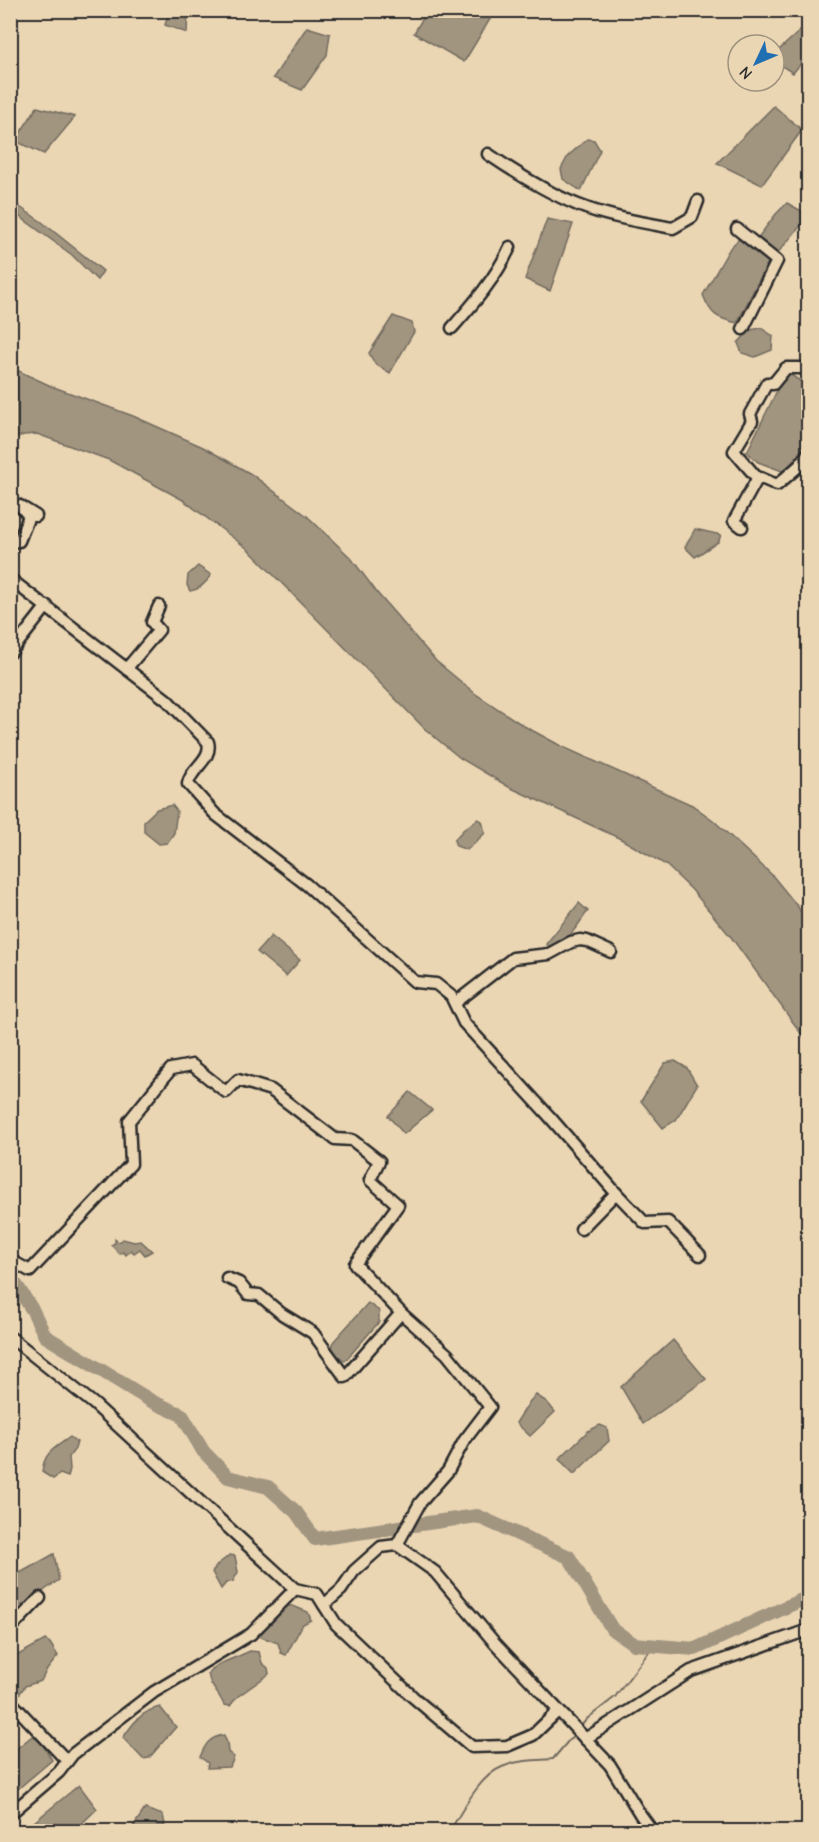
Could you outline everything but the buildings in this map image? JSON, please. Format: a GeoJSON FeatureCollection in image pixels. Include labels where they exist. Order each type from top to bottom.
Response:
{"type":"FeatureCollection","features":[{"type":"Feature","properties":{"kind":"street"},"geometry":{"type":"LineString","coordinates":[[488,154],[517,173],[577,204],[620,218],[673,228],[692,217],[698,201]]}},
{"type":"Feature","properties":{"kind":"street"},"geometry":{"type":"LineString","coordinates":[[738,229],[777,261],[743,330]]}},
{"type":"Feature","properties":{"kind":"street"},"geometry":{"type":"LineString","coordinates":[[452,328],[476,302],[493,278],[510,247]]}},
{"type":"Feature","properties":{"kind":"street"},"geometry":{"type":"LineString","coordinates":[[808,372],[802,368],[786,368],[773,384],[767,383],[750,414],[752,421],[734,451],[758,479],[777,484],[800,465],[808,453]]}},
{"type":"Feature","properties":{"kind":"street"},"geometry":{"type":"LineString","coordinates":[[742,527],[734,521],[758,479]]}},
{"type":"Feature","properties":{"kind":"street"},"geometry":{"type":"LineString","coordinates":[[10,542],[19,541],[29,516]]}},
{"type":"Feature","properties":{"kind":"street"},"geometry":{"type":"LineString","coordinates":[[10,579],[167,700],[208,742],[209,750],[201,765],[189,776],[188,784],[215,814],[308,885],[415,982],[438,985],[451,996],[464,1023],[615,1193],[645,1223],[668,1222],[700,1255]]}},
{"type":"Feature","properties":{"kind":"street"},"geometry":{"type":"LineString","coordinates":[[10,652],[47,606]]}},
{"type":"Feature","properties":{"kind":"street"},"geometry":{"type":"LineString","coordinates":[[127,668],[159,630],[152,622],[159,606]]}},
{"type":"Feature","properties":{"kind":"street"},"geometry":{"type":"LineString","coordinates":[[455,1003],[513,958],[549,954],[571,942],[580,940],[611,952]]}},
{"type":"Feature","properties":{"kind":"street"},"geometry":{"type":"LineString","coordinates":[[10,1260],[30,1271],[131,1164],[129,1121],[171,1069],[192,1065],[226,1092],[238,1080],[271,1090],[335,1139],[352,1140],[379,1161],[370,1180],[398,1205],[356,1264],[401,1313],[447,1354],[490,1407],[464,1441],[448,1471],[420,1503],[397,1545]]}},
{"type":"Feature","properties":{"kind":"street"},"geometry":{"type":"LineString","coordinates":[[581,1229],[615,1193]]}},
{"type":"Feature","properties":{"kind":"street"},"geometry":{"type":"LineString","coordinates":[[227,1278],[239,1283],[248,1294],[259,1295],[282,1314],[313,1333],[345,1377],[401,1313]]}},
{"type":"Feature","properties":{"kind":"street"},"geometry":{"type":"LineString","coordinates":[[10,1337],[94,1404],[295,1588],[317,1594],[336,1624],[472,1747],[507,1746],[524,1739],[533,1735],[558,1711]]}},
{"type":"Feature","properties":{"kind":"street"},"geometry":{"type":"LineString","coordinates":[[324,1605],[342,1590],[354,1571],[381,1547],[397,1545],[435,1572],[494,1642],[610,1765],[653,1832]]}},
{"type":"Feature","properties":{"kind":"street"},"geometry":{"type":"LineString","coordinates":[[10,1814],[58,1772],[73,1754],[154,1692],[251,1634],[295,1588]]}},
{"type":"Feature","properties":{"kind":"street"},"geometry":{"type":"LineString","coordinates":[[10,1629],[40,1598]]}},
{"type":"Feature","properties":{"kind":"street"},"geometry":{"type":"LineString","coordinates":[[585,1739],[691,1671],[808,1630]]}},
{"type":"Feature","properties":{"kind":"street"},"geometry":{"type":"LineString","coordinates":[[10,1701],[67,1761]]}},
{"type":"Feature","properties":{"kind":"shaded area"},"geometry":{"type":"Polygon","coordinates":[[[169,11],[188,11],[187,33],[165,25],[169,11]]]}},
{"type":"Feature","properties":{"kind":"shaded area"},"geometry":{"type":"Polygon","coordinates":[[[427,11],[495,11],[464,62],[414,33],[427,11]]]}},
{"type":"Feature","properties":{"kind":"shaded area"},"geometry":{"type":"Polygon","coordinates":[[[307,27],[330,34],[327,55],[302,90],[273,78],[307,27]]]}},
{"type":"Feature","properties":{"kind":"shaded area"},"geometry":{"type":"Polygon","coordinates":[[[802,29],[808,35],[808,55],[793,73],[786,69],[786,44],[802,29]]]}},
{"type":"Feature","properties":{"kind":"shaded area"},"geometry":{"type":"Polygon","coordinates":[[[774,106],[802,130],[762,185],[717,163],[774,106]]]}},
{"type":"Feature","properties":{"kind":"shaded area"},"geometry":{"type":"Polygon","coordinates":[[[37,107],[75,117],[44,154],[15,141],[37,107]]]}},
{"type":"Feature","properties":{"kind":"shaded area"},"geometry":{"type":"Polygon","coordinates":[[[587,139],[594,140],[600,150],[581,191],[563,179],[561,169],[568,156],[587,139]]]}},
{"type":"Feature","properties":{"kind":"shaded area"},"geometry":{"type":"Polygon","coordinates":[[[11,201],[42,222],[103,271],[97,280],[72,255],[11,210],[11,201]]]}},
{"type":"Feature","properties":{"kind":"shaded area"},"geometry":{"type":"Polygon","coordinates":[[[787,203],[805,213],[803,223],[776,255],[757,239],[787,203]]]}},
{"type":"Feature","properties":{"kind":"shaded area"},"geometry":{"type":"Polygon","coordinates":[[[547,219],[573,224],[550,291],[525,279],[547,219]]]}},
{"type":"Feature","properties":{"kind":"shaded area"},"geometry":{"type":"Polygon","coordinates":[[[739,239],[769,260],[737,323],[715,315],[703,295],[730,248],[739,239]]]}},
{"type":"Feature","properties":{"kind":"shaded area"},"geometry":{"type":"Polygon","coordinates":[[[393,316],[412,323],[414,332],[390,373],[375,364],[369,353],[393,316]]]}},
{"type":"Feature","properties":{"kind":"shaded area"},"geometry":{"type":"Polygon","coordinates":[[[761,328],[773,336],[772,350],[755,357],[742,353],[738,343],[750,330],[761,328]]]}},
{"type":"Feature","properties":{"kind":"shaded area"},"geometry":{"type":"Polygon","coordinates":[[[10,367],[51,386],[133,416],[203,447],[251,474],[307,516],[351,558],[378,594],[436,661],[477,695],[524,726],[563,747],[692,805],[713,820],[772,875],[798,907],[808,924],[808,1043],[731,937],[692,890],[666,865],[621,839],[509,787],[460,758],[426,730],[248,549],[183,500],[109,460],[37,434],[11,439],[10,367]]]}},
{"type":"Feature","properties":{"kind":"shaded area"},"geometry":{"type":"Polygon","coordinates":[[[786,372],[808,386],[808,441],[785,472],[758,462],[747,452],[786,372]]]}},
{"type":"Feature","properties":{"kind":"shaded area"},"geometry":{"type":"Polygon","coordinates":[[[695,529],[721,535],[718,542],[695,557],[685,547],[695,529]]]}},
{"type":"Feature","properties":{"kind":"shaded area"},"geometry":{"type":"Polygon","coordinates":[[[198,566],[211,575],[202,586],[190,591],[187,585],[188,575],[198,566]]]}},
{"type":"Feature","properties":{"kind":"shaded area"},"geometry":{"type":"Polygon","coordinates":[[[172,805],[177,811],[174,833],[167,843],[159,844],[144,832],[144,821],[157,809],[172,805]]]}},
{"type":"Feature","properties":{"kind":"shaded area"},"geometry":{"type":"Polygon","coordinates":[[[478,819],[482,821],[485,833],[467,850],[456,846],[454,840],[478,819]]]}},
{"type":"Feature","properties":{"kind":"shaded area"},"geometry":{"type":"Polygon","coordinates":[[[579,903],[588,911],[572,933],[558,946],[552,948],[546,944],[579,903]]]}},
{"type":"Feature","properties":{"kind":"shaded area"},"geometry":{"type":"Polygon","coordinates":[[[271,936],[300,960],[286,976],[257,952],[271,936]]]}},
{"type":"Feature","properties":{"kind":"shaded area"},"geometry":{"type":"Polygon","coordinates":[[[675,1061],[687,1068],[697,1085],[676,1120],[663,1128],[641,1101],[665,1063],[675,1061]]]}},
{"type":"Feature","properties":{"kind":"shaded area"},"geometry":{"type":"Polygon","coordinates":[[[410,1092],[432,1110],[404,1134],[388,1116],[410,1092]]]}},
{"type":"Feature","properties":{"kind":"shaded area"},"geometry":{"type":"Polygon","coordinates":[[[115,1239],[119,1242],[123,1239],[141,1241],[152,1251],[145,1255],[140,1249],[134,1253],[131,1250],[126,1255],[123,1252],[120,1254],[111,1245],[115,1243],[115,1239]]]}},
{"type":"Feature","properties":{"kind":"shaded area"},"geometry":{"type":"Polygon","coordinates":[[[368,1303],[379,1311],[379,1322],[345,1361],[332,1351],[333,1342],[368,1303]]]}},
{"type":"Feature","properties":{"kind":"shaded area"},"geometry":{"type":"Polygon","coordinates":[[[673,1340],[706,1379],[643,1424],[621,1387],[673,1340]]]}},
{"type":"Feature","properties":{"kind":"shaded area"},"geometry":{"type":"Polygon","coordinates":[[[536,1395],[547,1402],[555,1412],[530,1436],[516,1423],[536,1395]]]}},
{"type":"Feature","properties":{"kind":"shaded area"},"geometry":{"type":"Polygon","coordinates":[[[600,1425],[607,1428],[609,1441],[574,1474],[559,1459],[588,1431],[600,1425]]]}},
{"type":"Feature","properties":{"kind":"shaded area"},"geometry":{"type":"Polygon","coordinates":[[[70,1437],[77,1442],[69,1457],[68,1477],[60,1474],[53,1479],[42,1472],[45,1460],[51,1451],[70,1437]]]}},
{"type":"Feature","properties":{"kind":"shaded area"},"geometry":{"type":"Polygon","coordinates":[[[54,1554],[59,1580],[22,1606],[16,1604],[11,1595],[11,1578],[54,1554]]]}},
{"type":"Feature","properties":{"kind":"shaded area"},"geometry":{"type":"Polygon","coordinates":[[[230,1555],[235,1556],[238,1572],[233,1581],[226,1583],[221,1589],[212,1572],[230,1555]]]}},
{"type":"Feature","properties":{"kind":"shaded area"},"geometry":{"type":"Polygon","coordinates":[[[285,1606],[293,1606],[308,1612],[311,1620],[303,1624],[286,1655],[281,1653],[278,1643],[256,1635],[285,1606]]]}},
{"type":"Feature","properties":{"kind":"shaded area"},"geometry":{"type":"Polygon","coordinates":[[[45,1640],[50,1643],[58,1656],[41,1681],[25,1686],[18,1696],[11,1695],[11,1659],[45,1640]]]}},
{"type":"Feature","properties":{"kind":"shaded area"},"geometry":{"type":"Polygon","coordinates":[[[250,1651],[259,1652],[262,1663],[268,1668],[269,1674],[237,1697],[230,1706],[224,1705],[210,1682],[208,1673],[222,1663],[250,1651]]]}},
{"type":"Feature","properties":{"kind":"shaded area"},"geometry":{"type":"Polygon","coordinates":[[[160,1707],[176,1727],[149,1758],[143,1759],[123,1738],[143,1714],[160,1707]]]}},
{"type":"Feature","properties":{"kind":"shaded area"},"geometry":{"type":"Polygon","coordinates":[[[36,1733],[52,1760],[12,1794],[10,1754],[36,1733]]]}},
{"type":"Feature","properties":{"kind":"shaded area"},"geometry":{"type":"Polygon","coordinates":[[[224,1735],[228,1752],[234,1757],[230,1767],[207,1768],[208,1763],[200,1757],[204,1749],[208,1742],[224,1735]]]}},
{"type":"Feature","properties":{"kind":"shaded area"},"geometry":{"type":"Polygon","coordinates":[[[79,1785],[97,1809],[74,1831],[29,1831],[27,1828],[79,1785]]]}},
{"type":"Feature","properties":{"kind":"shaded area"},"geometry":{"type":"Polygon","coordinates":[[[145,1809],[163,1815],[165,1825],[156,1831],[130,1831],[145,1809]]]}},
{"type":"Feature","properties":{"kind":"waterway"},"geometry":{"type":"LineString","coordinates":[[10,1283],[17,1286],[45,1336],[153,1402],[182,1415],[203,1451],[228,1477],[268,1487],[296,1512],[315,1539],[477,1516],[569,1557],[612,1629],[634,1644],[695,1649],[808,1597]]}},
{"type":"Feature","properties":{"kind":"waterway"},"geometry":{"type":"LineString","coordinates":[[579,1728],[615,1697],[653,1646]]}},
{"type":"Feature","properties":{"kind":"waterway"},"geometry":{"type":"LineString","coordinates":[[449,1832],[472,1795],[486,1778],[502,1767],[514,1763],[553,1759],[575,1733]]}}]}
